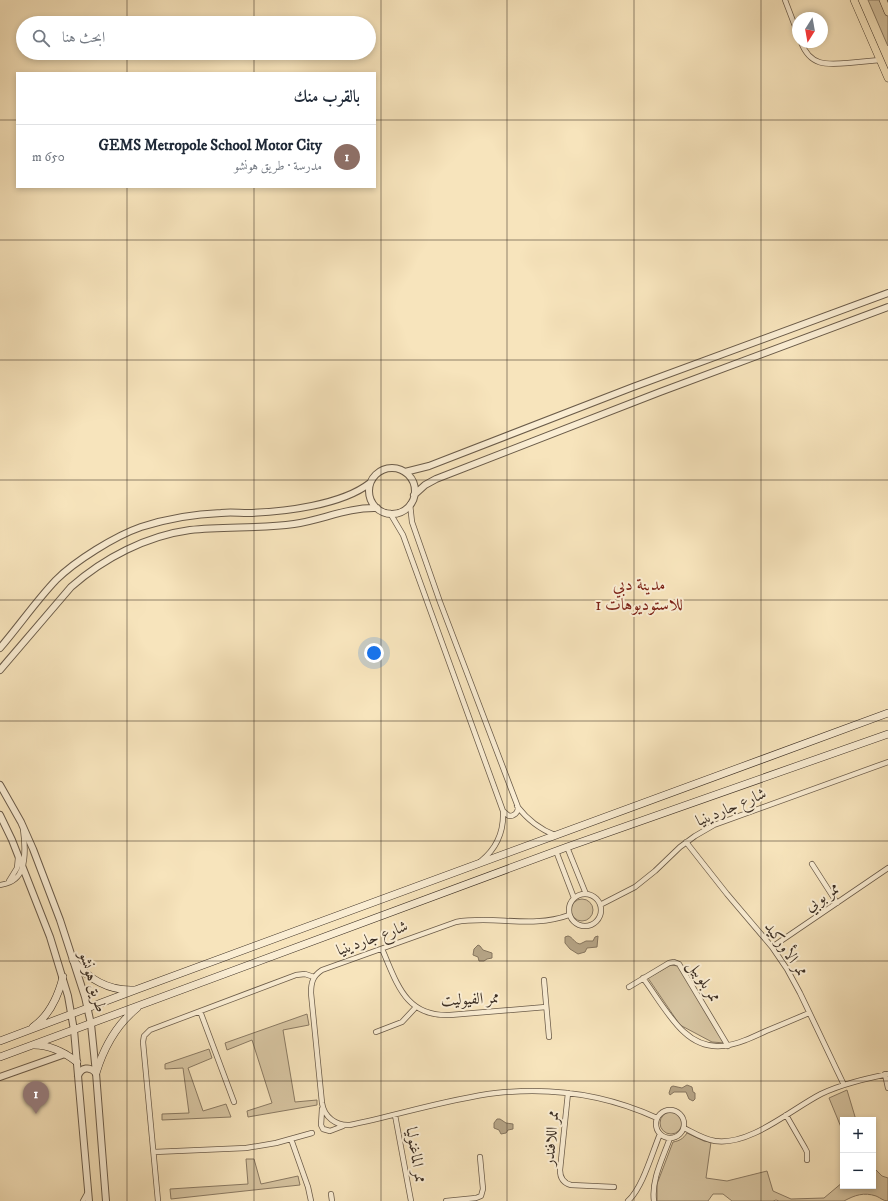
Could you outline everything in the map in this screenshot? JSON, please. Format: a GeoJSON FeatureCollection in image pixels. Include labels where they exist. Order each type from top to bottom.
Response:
{"type":"FeatureCollection","features":[{"type":"Feature","properties":{"kind":"main road"},"geometry":{"type":"LineString","coordinates":[[854,0],[888,78]]}},
{"type":"Feature","properties":{"kind":"main road"},"geometry":{"type":"LineString","coordinates":[[883,0],[888,12]]}},
{"type":"Feature","properties":{"kind":"main road"},"geometry":{"type":"LineString","coordinates":[[0,1041],[888,713]]}},
{"type":"Feature","properties":{"kind":"main road"},"geometry":{"type":"LineString","coordinates":[[0,1057],[556,851],[888,734]]}},
{"type":"Feature","properties":{"kind":"main road"},"geometry":{"type":"LineString","coordinates":[[73,960],[86,974],[102,984],[119,989],[138,989]]}},
{"type":"Feature","properties":{"kind":"main road"},"geometry":{"type":"LineString","coordinates":[[29,1030],[42,1020],[52,1007],[63,977]]}},
{"type":"Feature","properties":{"kind":"main road"},"geometry":{"type":"LineString","coordinates":[[96,1073],[101,1057],[112,1035],[125,1019],[140,1006]]}},
{"type":"Feature","properties":{"kind":"main road"},"geometry":{"type":"LineString","coordinates":[[32,1045],[53,1048],[77,1062]]}},
{"type":"Feature","properties":{"kind":"street"},"geometry":{"type":"LineString","coordinates":[[785,0],[792,18]]}},
{"type":"Feature","properties":{"kind":"street"},"geometry":{"type":"LineString","coordinates":[[804,48],[809,56],[822,63],[831,64],[880,60]]}},
{"type":"Feature","properties":{"kind":"street"},"geometry":{"type":"LineString","coordinates":[[405,472],[433,464],[633,387],[888,293]]}},
{"type":"Feature","properties":{"kind":"street"},"geometry":{"type":"LineString","coordinates":[[370,483],[370,495],[377,508],[390,513],[402,511],[410,504],[414,495],[425,485],[436,479],[660,392],[888,307]]}},
{"type":"Feature","properties":{"kind":"street"},"geometry":{"type":"LineString","coordinates":[[0,648],[49,588],[68,569],[128,532],[157,522],[185,516],[220,513],[264,512],[311,506],[356,493],[370,483],[374,477],[385,469],[392,468],[405,472],[411,478],[414,486],[414,495]]}},
{"type":"Feature","properties":{"kind":"street"},"geometry":{"type":"LineString","coordinates":[[410,504],[412,522],[435,587],[476,700],[517,805],[531,821],[543,830],[556,836]]}},
{"type":"Feature","properties":{"kind":"street"},"geometry":{"type":"LineString","coordinates":[[0,670],[71,587],[106,560],[142,543],[156,538],[189,531],[280,526],[314,520],[354,509],[377,508]]}},
{"type":"Feature","properties":{"kind":"street"},"geometry":{"type":"LineString","coordinates":[[390,513],[404,535],[503,812],[502,830],[497,842],[490,853],[476,865]]}},
{"type":"Feature","properties":{"kind":"street","name":"شارع جاردينيا"},"geometry":{"type":"LineString","coordinates":[[600,905],[624,894],[640,883],[686,842],[704,830],[724,820],[888,762]]}},
{"type":"Feature","properties":{"kind":"street","name":"طريق هونشو"},"geometry":{"type":"LineString","coordinates":[[0,785],[21,822],[40,865],[81,981],[91,1024],[106,1200]]}},
{"type":"Feature","properties":{"kind":"street"},"geometry":{"type":"LineString","coordinates":[[503,812],[509,816],[514,815],[517,812],[517,805]]}},
{"type":"Feature","properties":{"kind":"street","name":"طريق هونشو"},"geometry":{"type":"LineString","coordinates":[[0,815],[12,840],[50,937],[63,977],[72,1015],[89,1201]]}},
{"type":"Feature","properties":{"kind":"street"},"geometry":{"type":"LineString","coordinates":[[0,885],[16,879],[22,867],[24,840],[21,822]]}},
{"type":"Feature","properties":{"kind":"street","name":"ممر الأوركيد"},"geometry":{"type":"LineString","coordinates":[[686,842],[727,894],[772,947],[794,981],[844,1085]]}},
{"type":"Feature","properties":{"kind":"street"},"geometry":{"type":"LineString","coordinates":[[567,847],[586,894]]}},
{"type":"Feature","properties":{"kind":"street"},"geometry":{"type":"LineString","coordinates":[[556,851],[574,898]]}},
{"type":"Feature","properties":{"kind":"street"},"geometry":{"type":"LineString","coordinates":[[8,883],[16,868],[18,856]]}},
{"type":"Feature","properties":{"kind":"street"},"geometry":{"type":"LineString","coordinates":[[812,864],[837,902]]}},
{"type":"Feature","properties":{"kind":"street","name":"ممر بوبي"},"geometry":{"type":"LineString","coordinates":[[772,947],[888,868]]}},
{"type":"Feature","properties":{"kind":"street"},"geometry":{"type":"LineString","coordinates":[[586,894],[592,896],[597,899],[600,905],[601,910],[597,921],[587,926],[576,924],[569,915],[570,902],[580,895],[586,894]]}},
{"type":"Feature","properties":{"kind":"street","name":"شارع جاردينيا"},"geometry":{"type":"LineString","coordinates":[[314,977],[322,970],[456,922],[475,920],[537,922],[554,920],[569,915]]}},
{"type":"Feature","properties":{"kind":"street","name":"ممر الفيوليت"},"geometry":{"type":"LineString","coordinates":[[382,949],[403,994],[416,1007],[431,1014],[442,1015],[546,1007]]}},
{"type":"Feature","properties":{"kind":"street","name":"ممر بلوبيل"},"geometry":{"type":"LineString","coordinates":[[629,986],[669,963],[674,962],[679,964],[728,1046]]}},
{"type":"Feature","properties":{"kind":"street"},"geometry":{"type":"LineString","coordinates":[[158,1201],[143,1039],[145,1034],[150,1030],[296,975],[305,974],[314,977],[311,993],[323,1129],[330,1131],[345,1125],[396,1115],[438,1104],[494,1094],[516,1092],[568,1093],[613,1102],[657,1118]]}},
{"type":"Feature","properties":{"kind":"street"},"geometry":{"type":"LineString","coordinates":[[643,978],[678,1027],[688,1036],[706,1045],[721,1047],[743,1042],[809,1013]]}},
{"type":"Feature","properties":{"kind":"street"},"geometry":{"type":"LineString","coordinates":[[544,980],[549,1037]]}},
{"type":"Feature","properties":{"kind":"street"},"geometry":{"type":"LineString","coordinates":[[376,1032],[402,1022],[416,1007]]}},
{"type":"Feature","properties":{"kind":"street"},"geometry":{"type":"LineString","coordinates":[[200,1011],[234,1102]]}},
{"type":"Feature","properties":{"kind":"street"},"geometry":{"type":"LineString","coordinates":[[0,1077],[65,1054]]}},
{"type":"Feature","properties":{"kind":"street"},"geometry":{"type":"LineString","coordinates":[[78,1076],[81,1071],[86,1068],[92,1069],[96,1073]]}},
{"type":"Feature","properties":{"kind":"street"},"geometry":{"type":"LineString","coordinates":[[684,1128],[709,1139],[722,1141],[735,1140],[753,1134],[810,1100],[844,1085],[886,1074],[888,1088]]}},
{"type":"Feature","properties":{"kind":"street","name":"ممر اللافندر"},"geometry":{"type":"LineString","coordinates":[[568,1093],[560,1170],[562,1178],[565,1183],[570,1185],[614,1187]]}},
{"type":"Feature","properties":{"kind":"street"},"geometry":{"type":"LineString","coordinates":[[322,1107],[331,1120],[345,1125]]}},
{"type":"Feature","properties":{"kind":"street"},"geometry":{"type":"LineString","coordinates":[[673,1110],[681,1115],[684,1128],[678,1136],[670,1138],[660,1134],[656,1126],[657,1118],[663,1111],[673,1110]]}},
{"type":"Feature","properties":{"kind":"street","name":"ممر الماغنوليا"},"geometry":{"type":"LineString","coordinates":[[396,1115],[411,1201]]}},
{"type":"Feature","properties":{"kind":"street"},"geometry":{"type":"LineString","coordinates":[[786,1115],[807,1152],[807,1160]]}},
{"type":"Feature","properties":{"kind":"street"},"geometry":{"type":"LineString","coordinates":[[154,1152],[246,1148],[312,1133]]}},
{"type":"Feature","properties":{"kind":"street"},"geometry":{"type":"LineString","coordinates":[[628,1201],[640,1185],[660,1134]]}},
{"type":"Feature","properties":{"kind":"street"},"geometry":{"type":"LineString","coordinates":[[654,1201],[654,1182],[670,1138]]}},
{"type":"Feature","properties":{"kind":"street"},"geometry":{"type":"LineString","coordinates":[[290,1139],[308,1187],[311,1201]]}},
{"type":"Feature","properties":{"kind":"street"},"geometry":{"type":"LineString","coordinates":[[446,1201],[482,1196],[483,1189],[480,1157]]}},
{"type":"Feature","properties":{"kind":"street"},"geometry":{"type":"LineString","coordinates":[[83,1201],[88,1192]]}},
{"type":"Feature","properties":{"kind":"street"},"geometry":{"type":"LineString","coordinates":[[330,1194],[332,1201]]}},
{"type":"Feature","properties":{"kind":"shaded area"},"geometry":{"type":"Polygon","coordinates":[[[868,0],[888,0],[888,46],[887,44],[868,0]]]}},
{"type":"Feature","properties":{"kind":"shaded area"},"geometry":{"type":"Polygon","coordinates":[[[582,899],[586,900],[592,906],[592,914],[586,920],[582,921],[578,920],[572,914],[571,910],[572,906],[578,900],[582,899]]]}},
{"type":"Feature","properties":{"kind":"shaded area"},"geometry":{"type":"Polygon","coordinates":[[[568,936],[580,944],[586,941],[593,941],[595,937],[598,936],[597,947],[587,948],[585,952],[578,954],[570,949],[565,943],[565,937],[568,936]]]}},
{"type":"Feature","properties":{"kind":"shaded area"},"geometry":{"type":"Polygon","coordinates":[[[478,945],[483,950],[492,953],[492,958],[479,961],[478,957],[473,955],[474,949],[478,945]]]}},
{"type":"Feature","properties":{"kind":"shaded area"},"geometry":{"type":"Polygon","coordinates":[[[671,965],[678,966],[725,1043],[712,1042],[680,1025],[648,978],[671,965]]]}},
{"type":"Feature","properties":{"kind":"shaded area"},"geometry":{"type":"Polygon","coordinates":[[[307,1014],[309,1025],[283,1030],[295,1102],[317,1100],[317,1105],[248,1117],[247,1111],[272,1103],[252,1040],[227,1050],[225,1043],[307,1014]]]}},
{"type":"Feature","properties":{"kind":"shaded area"},"geometry":{"type":"Polygon","coordinates":[[[209,1049],[212,1058],[188,1068],[203,1111],[226,1104],[231,1117],[162,1120],[162,1114],[189,1113],[183,1068],[165,1069],[165,1064],[209,1049]]]}},
{"type":"Feature","properties":{"kind":"shaded area"},"geometry":{"type":"Polygon","coordinates":[[[687,1085],[692,1087],[693,1092],[695,1093],[695,1099],[693,1101],[689,1099],[686,1092],[674,1092],[670,1095],[669,1093],[671,1087],[682,1088],[687,1085]]]}},
{"type":"Feature","properties":{"kind":"shaded area"},"geometry":{"type":"Polygon","coordinates":[[[847,1090],[855,1117],[840,1117],[840,1125],[829,1098],[847,1090]]]}},
{"type":"Feature","properties":{"kind":"shaded area"},"geometry":{"type":"Polygon","coordinates":[[[671,1112],[679,1115],[682,1123],[679,1131],[671,1134],[663,1131],[660,1123],[663,1115],[671,1112]]]}},
{"type":"Feature","properties":{"kind":"shaded area"},"geometry":{"type":"Polygon","coordinates":[[[497,1119],[513,1124],[513,1129],[501,1134],[499,1130],[494,1128],[494,1123],[497,1119]]]}},
{"type":"Feature","properties":{"kind":"shaded area"},"geometry":{"type":"Polygon","coordinates":[[[687,1133],[704,1141],[711,1142],[706,1178],[727,1181],[767,1171],[773,1191],[791,1199],[824,1198],[840,1185],[840,1189],[876,1189],[876,1170],[882,1176],[888,1178],[888,1201],[876,1196],[864,1194],[844,1201],[732,1201],[723,1194],[713,1194],[708,1201],[657,1201],[657,1184],[673,1142],[684,1137],[687,1133]]]}},
{"type":"Feature","properties":{"kind":"shaded area"},"geometry":{"type":"Polygon","coordinates":[[[246,1159],[254,1159],[261,1184],[298,1176],[300,1185],[171,1199],[170,1189],[248,1184],[246,1159]]]}},
{"type":"Feature","properties":{"kind":"place","name":"GEMS Metropole School Motor City"},"geometry":{"type":"Point","coordinates":[36,1114]}},
{"type":"Feature","properties":{"kind":"district","name":"مدينة دبي للاستوديوهات 1"},"geometry":{"type":"Point","coordinates":[639,595]}}]}
